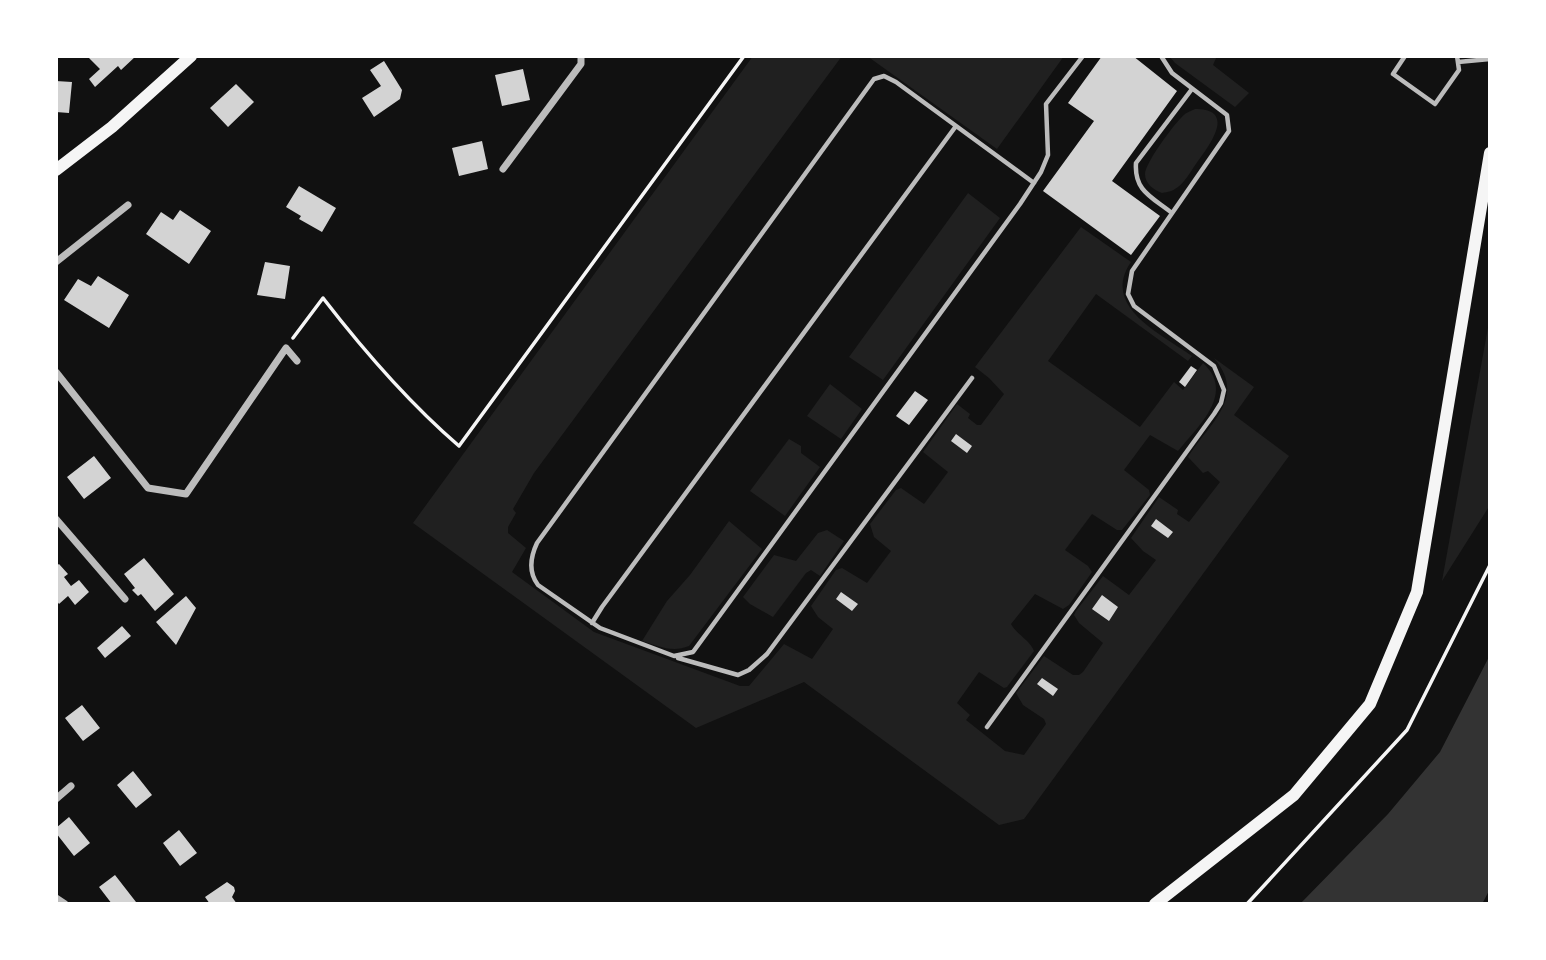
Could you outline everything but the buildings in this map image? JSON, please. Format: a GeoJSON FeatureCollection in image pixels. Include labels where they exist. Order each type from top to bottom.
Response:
{"type":"FeatureCollection","features":[{"type":"Feature","properties":{"kind":"main road"},"geometry":{"type":"LineString","coordinates":[[56,170],[112,127],[191,56]]}},
{"type":"Feature","properties":{"kind":"main road"},"geometry":{"type":"LineString","coordinates":[[1155,904],[1294,795],[1370,704],[1417,592],[1490,153]]}},
{"type":"Feature","properties":{"kind":"street"},"geometry":{"type":"LineString","coordinates":[[503,169],[580,64],[580,56]]}},
{"type":"Feature","properties":{"kind":"street"},"geometry":{"type":"LineString","coordinates":[[56,262],[128,205]]}},
{"type":"Feature","properties":{"kind":"street"},"geometry":{"type":"LineString","coordinates":[[56,372],[148,488],[186,494],[286,348],[297,361]]}},
{"type":"Feature","properties":{"kind":"street"},"geometry":{"type":"LineString","coordinates":[[56,519],[125,599]]}},
{"type":"Feature","properties":{"kind":"street"},"geometry":{"type":"LineString","coordinates":[[56,799],[71,786]]}},
{"type":"Feature","properties":{"kind":"street"},"geometry":{"type":"LineString","coordinates":[[56,898],[65,904]]}},
{"type":"Feature","properties":{"kind":"lane"},"geometry":{"type":"LineString","coordinates":[[674,656],[693,652],[1034,183],[1048,155],[1046,104],[1083,56]]}},
{"type":"Feature","properties":{"kind":"lane"},"geometry":{"type":"LineString","coordinates":[[987,727],[1220,403],[1224,390],[1214,366],[1134,306],[1128,294],[1132,271],[1229,131],[1227,115],[1172,73],[1161,56]]}},
{"type":"Feature","properties":{"kind":"lane"},"geometry":{"type":"LineString","coordinates":[[1405,56],[1393,74],[1435,104],[1459,70],[1457,59],[1490,59]]}},
{"type":"Feature","properties":{"kind":"lane"},"geometry":{"type":"LineString","coordinates":[[972,378],[766,654],[749,670],[738,675],[674,656],[600,628],[538,585],[533,578],[531,555],[537,543],[874,79],[884,76],[896,82],[1034,183]]}},
{"type":"Feature","properties":{"kind":"lane"},"geometry":{"type":"LineString","coordinates":[[1172,213],[1141,188],[1135,177],[1136,163],[1192,89]]}},
{"type":"Feature","properties":{"kind":"lane"},"geometry":{"type":"LineString","coordinates":[[592,623],[956,126]]}},
{"type":"Feature","properties":{"kind":"path"},"geometry":{"type":"LineString","coordinates":[[286,348],[323,298],[367,355],[459,446],[744,56]]}},
{"type":"Feature","properties":{"kind":"path"},"geometry":{"type":"LineString","coordinates":[[1247,904],[1407,730],[1490,565]]}},
{"type":"Feature","properties":{"kind":"shaded area"},"geometry":{"type":"Polygon","coordinates":[[[753,56],[842,56],[534,473],[513,509],[516,513],[508,527],[508,533],[526,548],[512,572],[594,632],[740,686],[749,686],[784,644],[812,659],[833,629],[818,617],[811,606],[836,570],[842,568],[867,583],[891,551],[874,537],[870,524],[896,490],[901,488],[924,504],[948,472],[923,452],[957,404],[970,414],[968,418],[981,425],[1004,394],[975,367],[1081,227],[1131,262],[1123,278],[1123,293],[1139,318],[1192,356],[1188,361],[1096,294],[1048,361],[1140,427],[1174,382],[1183,390],[1203,363],[1212,374],[1216,386],[1215,397],[1203,420],[1178,451],[1150,435],[1124,470],[1149,490],[1150,495],[1122,530],[1117,530],[1092,514],[1065,550],[1088,566],[1092,572],[1069,605],[1063,609],[1035,594],[1011,624],[1034,651],[1007,687],[1004,688],[979,672],[957,703],[970,715],[966,720],[1005,751],[1024,755],[1046,724],[1044,719],[1023,705],[1016,693],[1044,656],[1073,675],[1083,672],[1103,643],[1079,623],[1074,615],[1076,611],[1103,576],[1129,595],[1156,560],[1131,538],[1159,497],[1178,510],[1177,514],[1189,522],[1220,482],[1208,471],[1203,473],[1188,457],[1214,422],[1226,398],[1227,386],[1223,372],[1214,358],[1254,387],[1234,415],[1289,456],[1024,819],[999,825],[804,682],[696,728],[413,523],[753,56]]]}},
{"type":"Feature","properties":{"kind":"shaded area"},"geometry":{"type":"Polygon","coordinates":[[[867,56],[1064,56],[997,149],[867,56]]]}},
{"type":"Feature","properties":{"kind":"shaded area"},"geometry":{"type":"Polygon","coordinates":[[[1169,56],[1217,56],[1213,65],[1249,93],[1235,107],[1169,56]]]}},
{"type":"Feature","properties":{"kind":"shaded area"},"geometry":{"type":"Polygon","coordinates":[[[1195,109],[1207,110],[1215,115],[1217,128],[1214,137],[1184,182],[1162,193],[1148,184],[1145,178],[1146,169],[1175,125],[1185,114],[1195,109]]]}},
{"type":"Feature","properties":{"kind":"shaded area"},"geometry":{"type":"Polygon","coordinates":[[[968,193],[1000,218],[883,380],[849,357],[968,193]]]}},
{"type":"Feature","properties":{"kind":"shaded area"},"geometry":{"type":"Polygon","coordinates":[[[1490,314],[1490,505],[1442,581],[1489,322],[1490,314]]]}},
{"type":"Feature","properties":{"kind":"shaded area"},"geometry":{"type":"Polygon","coordinates":[[[830,384],[862,409],[841,439],[807,416],[830,384]]]}},
{"type":"Feature","properties":{"kind":"shaded area"},"geometry":{"type":"Polygon","coordinates":[[[789,439],[801,446],[801,453],[820,467],[785,516],[750,491],[789,439]]]}},
{"type":"Feature","properties":{"kind":"shaded area"},"geometry":{"type":"Polygon","coordinates":[[[729,521],[762,549],[689,646],[671,649],[642,641],[667,601],[690,575],[729,521]]]}},
{"type":"Feature","properties":{"kind":"shaded area"},"geometry":{"type":"Polygon","coordinates":[[[827,530],[844,541],[820,576],[811,570],[806,573],[773,617],[743,597],[774,555],[796,561],[818,533],[827,530]]]}},
{"type":"Feature","properties":{"kind":"shaded area"},"geometry":{"type":"Polygon","coordinates":[[[1490,655],[1490,889],[1482,904],[1300,904],[1388,814],[1440,752],[1490,655]]]}}]}
